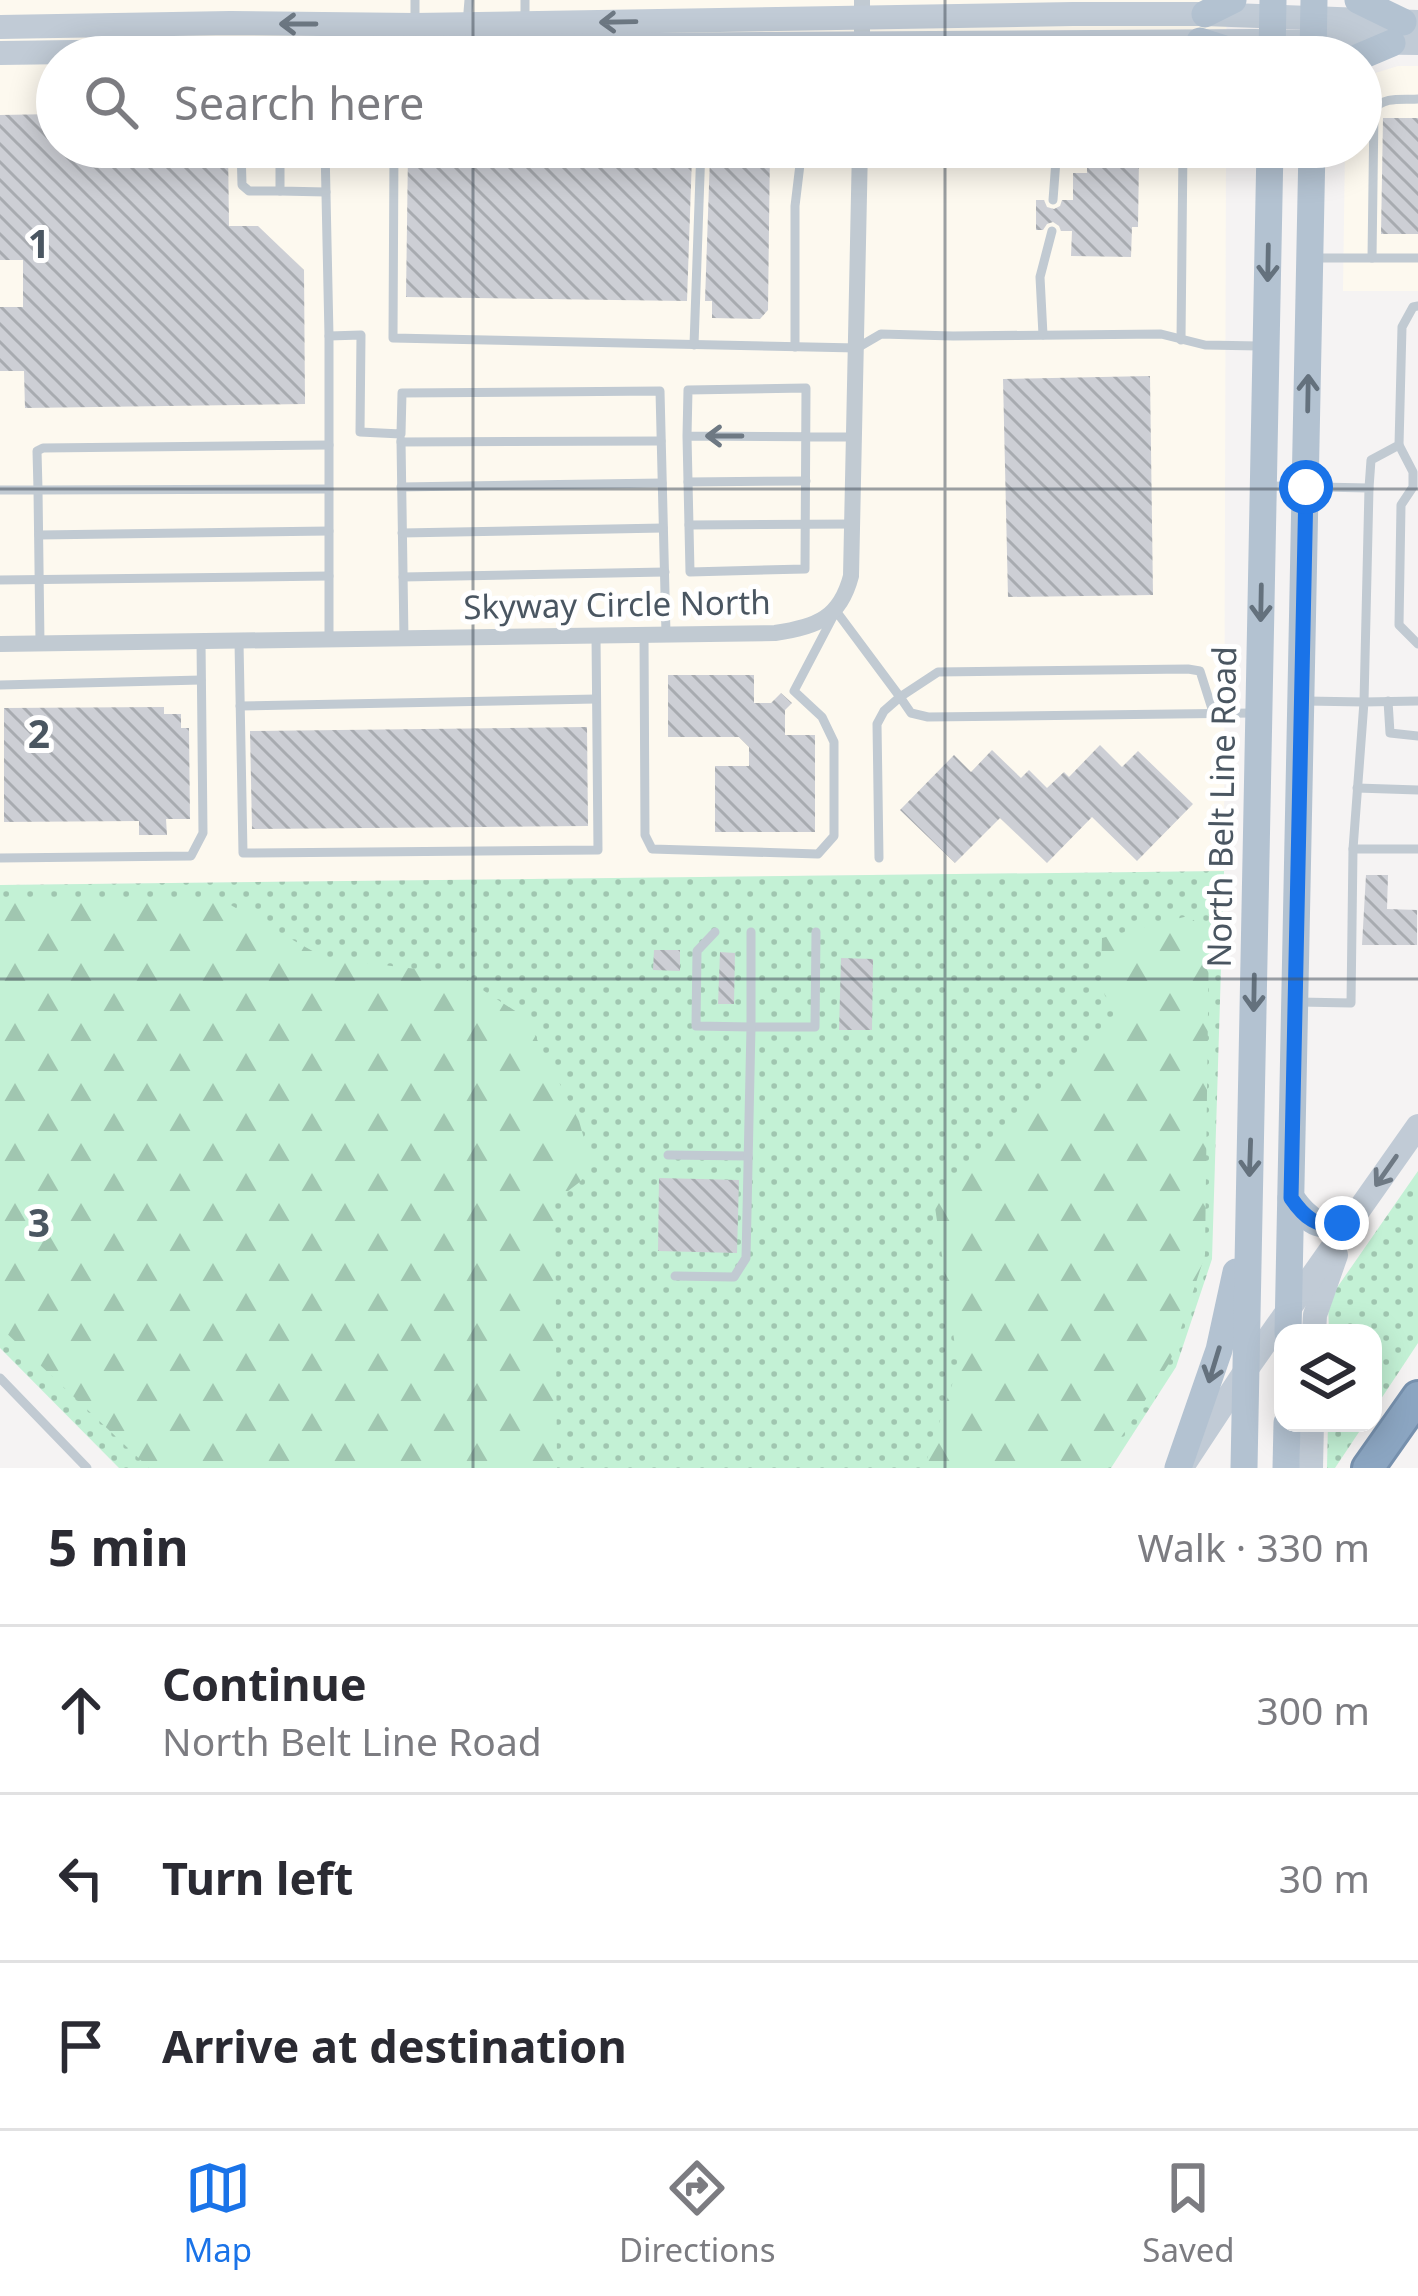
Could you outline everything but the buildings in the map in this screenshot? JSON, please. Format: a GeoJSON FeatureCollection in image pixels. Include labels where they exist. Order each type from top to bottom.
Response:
{"type":"FeatureCollection","features":[{"type":"Feature","properties":{"kind":"highway"},"geometry":{"type":"LineString","coordinates":[[1368,1468],[1418,1397]]}},
{"type":"Feature","properties":{"kind":"main road"},"geometry":{"type":"LineString","coordinates":[[1211,36],[1203,28],[1233,0]]}},
{"type":"Feature","properties":{"kind":"main road"},"geometry":{"type":"LineString","coordinates":[[1358,0],[1408,32]]}},
{"type":"Feature","properties":{"kind":"main road","name":"North Belt Line Road"},"geometry":{"type":"LineString","coordinates":[[1244,1468],[1270,168]]}},
{"type":"Feature","properties":{"kind":"main road"},"geometry":{"type":"LineString","coordinates":[[1288,1320],[1312,168]]}},
{"type":"Feature","properties":{"kind":"main road"},"geometry":{"type":"LineString","coordinates":[[1256,885],[1297,885]]}},
{"type":"Feature","properties":{"kind":"main road"},"geometry":{"type":"LineString","coordinates":[[1291,1198],[1302,1214],[1317,1223],[1349,1223]]}},
{"type":"Feature","properties":{"kind":"main road"},"geometry":{"type":"LineString","coordinates":[[1180,1468],[1219,1350],[1249,1210]]}},
{"type":"Feature","properties":{"kind":"street"},"geometry":{"type":"LineString","coordinates":[[408,32],[468,12],[862,9],[1203,28],[1408,32]]}},
{"type":"Feature","properties":{"kind":"street"},"geometry":{"type":"LineString","coordinates":[[0,27],[230,12],[466,36]]}},
{"type":"Feature","properties":{"kind":"street"},"geometry":{"type":"LineString","coordinates":[[1150,36],[1203,28]]}},
{"type":"Feature","properties":{"kind":"street"},"geometry":{"type":"LineString","coordinates":[[0,53],[36,53]]}},
{"type":"Feature","properties":{"kind":"street"},"geometry":{"type":"LineString","coordinates":[[836,611],[851,576],[854,524],[860,168]]}},
{"type":"Feature","properties":{"kind":"street","name":"Skyway Circle North"},"geometry":{"type":"LineString","coordinates":[[0,644],[776,633],[798,629],[836,611]]}},
{"type":"Feature","properties":{"kind":"street"},"geometry":{"type":"LineString","coordinates":[[1180,1468],[1246,1370],[1288,1320],[1418,1126]]}},
{"type":"Feature","properties":{"kind":"street"},"geometry":{"type":"LineString","coordinates":[[1315,1324],[1349,1223]]}},
{"type":"Feature","properties":{"kind":"street"},"geometry":{"type":"LineString","coordinates":[[1311,1468],[1312,1432]]}},
{"type":"Feature","properties":{"kind":"lane"},"geometry":{"type":"LineString","coordinates":[[1382,102],[1418,100]]}},
{"type":"Feature","properties":{"kind":"lane"},"geometry":{"type":"LineString","coordinates":[[242,168],[242,185],[249,191],[326,192]]}},
{"type":"Feature","properties":{"kind":"lane"},"geometry":{"type":"LineString","coordinates":[[280,168],[280,191]]}},
{"type":"Feature","properties":{"kind":"lane"},"geometry":{"type":"LineString","coordinates":[[325,168],[329,640]]}},
{"type":"Feature","properties":{"kind":"lane"},"geometry":{"type":"LineString","coordinates":[[394,168],[393,338],[857,348],[881,334],[1161,334],[1204,345],[1267,346]]}},
{"type":"Feature","properties":{"kind":"lane"},"geometry":{"type":"LineString","coordinates":[[694,345],[700,168]]}},
{"type":"Feature","properties":{"kind":"lane"},"geometry":{"type":"LineString","coordinates":[[795,347],[799,168]]}},
{"type":"Feature","properties":{"kind":"lane"},"geometry":{"type":"LineString","coordinates":[[1053,200],[1055,168]]}},
{"type":"Feature","properties":{"kind":"lane"},"geometry":{"type":"LineString","coordinates":[[1181,340],[1183,168]]}},
{"type":"Feature","properties":{"kind":"lane"},"geometry":{"type":"LineString","coordinates":[[1372,258],[1373,168]]}},
{"type":"Feature","properties":{"kind":"lane"},"geometry":{"type":"LineString","coordinates":[[1043,335],[1040,277],[1052,230]]}},
{"type":"Feature","properties":{"kind":"lane"},"geometry":{"type":"LineString","coordinates":[[1310,257],[1418,258]]}},
{"type":"Feature","properties":{"kind":"lane"},"geometry":{"type":"LineString","coordinates":[[1418,306],[1402,327],[1399,445],[1413,472],[1413,487],[1401,505],[1399,625],[1418,644]]}},
{"type":"Feature","properties":{"kind":"lane"},"geometry":{"type":"LineString","coordinates":[[329,337],[361,335],[360,432],[401,438],[661,441]]}},
{"type":"Feature","properties":{"kind":"lane"},"geometry":{"type":"LineString","coordinates":[[806,388],[805,569],[690,572],[687,436],[688,390],[806,388]]}},
{"type":"Feature","properties":{"kind":"lane"},"geometry":{"type":"LineString","coordinates":[[404,639],[402,393],[660,391],[666,634]]}},
{"type":"Feature","properties":{"kind":"lane"},"geometry":{"type":"LineString","coordinates":[[687,436],[856,437]]}},
{"type":"Feature","properties":{"kind":"lane"},"geometry":{"type":"LineString","coordinates":[[40,643],[37,452],[43,448],[329,445]]}},
{"type":"Feature","properties":{"kind":"lane"},"geometry":{"type":"LineString","coordinates":[[1294,1002],[1351,1003],[1371,460],[1399,445]]}},
{"type":"Feature","properties":{"kind":"lane"},"geometry":{"type":"LineString","coordinates":[[688,482],[806,481]]}},
{"type":"Feature","properties":{"kind":"lane"},"geometry":{"type":"LineString","coordinates":[[401,487],[662,483]]}},
{"type":"Feature","properties":{"kind":"lane"},"geometry":{"type":"LineString","coordinates":[[1263,486],[1369,488]]}},
{"type":"Feature","properties":{"kind":"lane"},"geometry":{"type":"LineString","coordinates":[[0,490],[329,489]]}},
{"type":"Feature","properties":{"kind":"lane"},"geometry":{"type":"LineString","coordinates":[[689,525],[854,524]]}},
{"type":"Feature","properties":{"kind":"lane"},"geometry":{"type":"LineString","coordinates":[[402,533],[663,528]]}},
{"type":"Feature","properties":{"kind":"lane"},"geometry":{"type":"LineString","coordinates":[[39,536],[329,531]]}},
{"type":"Feature","properties":{"kind":"lane"},"geometry":{"type":"LineString","coordinates":[[403,577],[665,572]]}},
{"type":"Feature","properties":{"kind":"lane"},"geometry":{"type":"LineString","coordinates":[[0,580],[329,576]]}},
{"type":"Feature","properties":{"kind":"lane"},"geometry":{"type":"LineString","coordinates":[[644,635],[645,835],[652,849],[818,854],[834,836],[834,742],[822,717],[794,691],[836,611],[911,713],[928,717],[1259,713]]}},
{"type":"Feature","properties":{"kind":"lane"},"geometry":{"type":"LineString","coordinates":[[239,641],[243,853],[598,850],[596,635]]}},
{"type":"Feature","properties":{"kind":"lane"},"geometry":{"type":"LineString","coordinates":[[0,858],[190,856],[203,833],[201,641]]}},
{"type":"Feature","properties":{"kind":"lane"},"geometry":{"type":"LineString","coordinates":[[879,858],[877,724],[900,697],[938,673],[1188,668],[1200,671],[1213,712]]}},
{"type":"Feature","properties":{"kind":"lane"},"geometry":{"type":"LineString","coordinates":[[0,685],[201,680]]}},
{"type":"Feature","properties":{"kind":"lane"},"geometry":{"type":"LineString","coordinates":[[240,706],[596,699]]}},
{"type":"Feature","properties":{"kind":"lane"},"geometry":{"type":"LineString","coordinates":[[1301,701],[1418,701]]}},
{"type":"Feature","properties":{"kind":"lane"},"geometry":{"type":"LineString","coordinates":[[1388,701],[1390,733],[1418,736]]}},
{"type":"Feature","properties":{"kind":"lane"},"geometry":{"type":"LineString","coordinates":[[1357,788],[1418,790]]}},
{"type":"Feature","properties":{"kind":"lane"},"geometry":{"type":"LineString","coordinates":[[1354,850],[1418,850]]}},
{"type":"Feature","properties":{"kind":"lane"},"geometry":{"type":"LineString","coordinates":[[715,932],[697,951],[696,1026],[815,1027],[816,932]]}},
{"type":"Feature","properties":{"kind":"lane"},"geometry":{"type":"LineString","coordinates":[[675,1276],[734,1277],[746,1258],[752,932]]}},
{"type":"Feature","properties":{"kind":"lane"},"geometry":{"type":"LineString","coordinates":[[668,1155],[748,1156]]}},
{"type":"Feature","properties":{"kind":"lane"},"geometry":{"type":"LineString","coordinates":[[0,1378],[87,1468]]}},
{"type":"Feature","properties":{"kind":"shaded area"},"geometry":{"type":"Polygon","coordinates":[[[0,0],[1227,0],[1226,36],[36,36],[36,168],[1226,168],[1224,871],[0,885],[0,0]]]}},
{"type":"Feature","properties":{"kind":"shaded area"},"geometry":{"type":"Polygon","coordinates":[[[1418,66],[1418,291],[1343,291],[1345,168],[1382,168],[1382,71],[1418,66]]]}},
{"type":"Feature","properties":{"kind":"green space"},"geometry":{"type":"Polygon","coordinates":[[[1224,871],[1212,1259],[1176,1367],[1111,1468],[119,1468],[0,1348],[0,885],[1224,871]]]}},
{"type":"Feature","properties":{"kind":"green space"},"geometry":{"type":"Polygon","coordinates":[[[0,897],[227,903],[325,958],[458,974],[526,1018],[579,1121],[591,1163],[581,1181],[555,1201],[557,1468],[149,1468],[0,1327],[0,897]]]}},
{"type":"Feature","properties":{"kind":"green space"},"geometry":{"type":"Polygon","coordinates":[[[1188,916],[1209,932],[1205,1255],[1170,1362],[1101,1468],[924,1468],[958,1367],[934,1200],[1122,1020],[1117,1004],[1105,996],[1102,938],[1188,916]]]}},
{"type":"Feature","properties":{"kind":"green space"},"geometry":{"type":"Polygon","coordinates":[[[1418,1171],[1418,1343],[1382,1397],[1382,1324],[1329,1324],[1328,1302],[1418,1171]]]}},
{"type":"Feature","properties":{"kind":"green space"},"geometry":{"type":"Polygon","coordinates":[[[1328,1432],[1359,1432],[1335,1468],[1327,1468],[1328,1432]]]}},
{"type":"Feature","properties":{"kind":"route"},"geometry":{"type":"LineString","coordinates":[[1306,487],[1291,1198],[1302,1214],[1317,1223],[1342,1223]]}}]}
